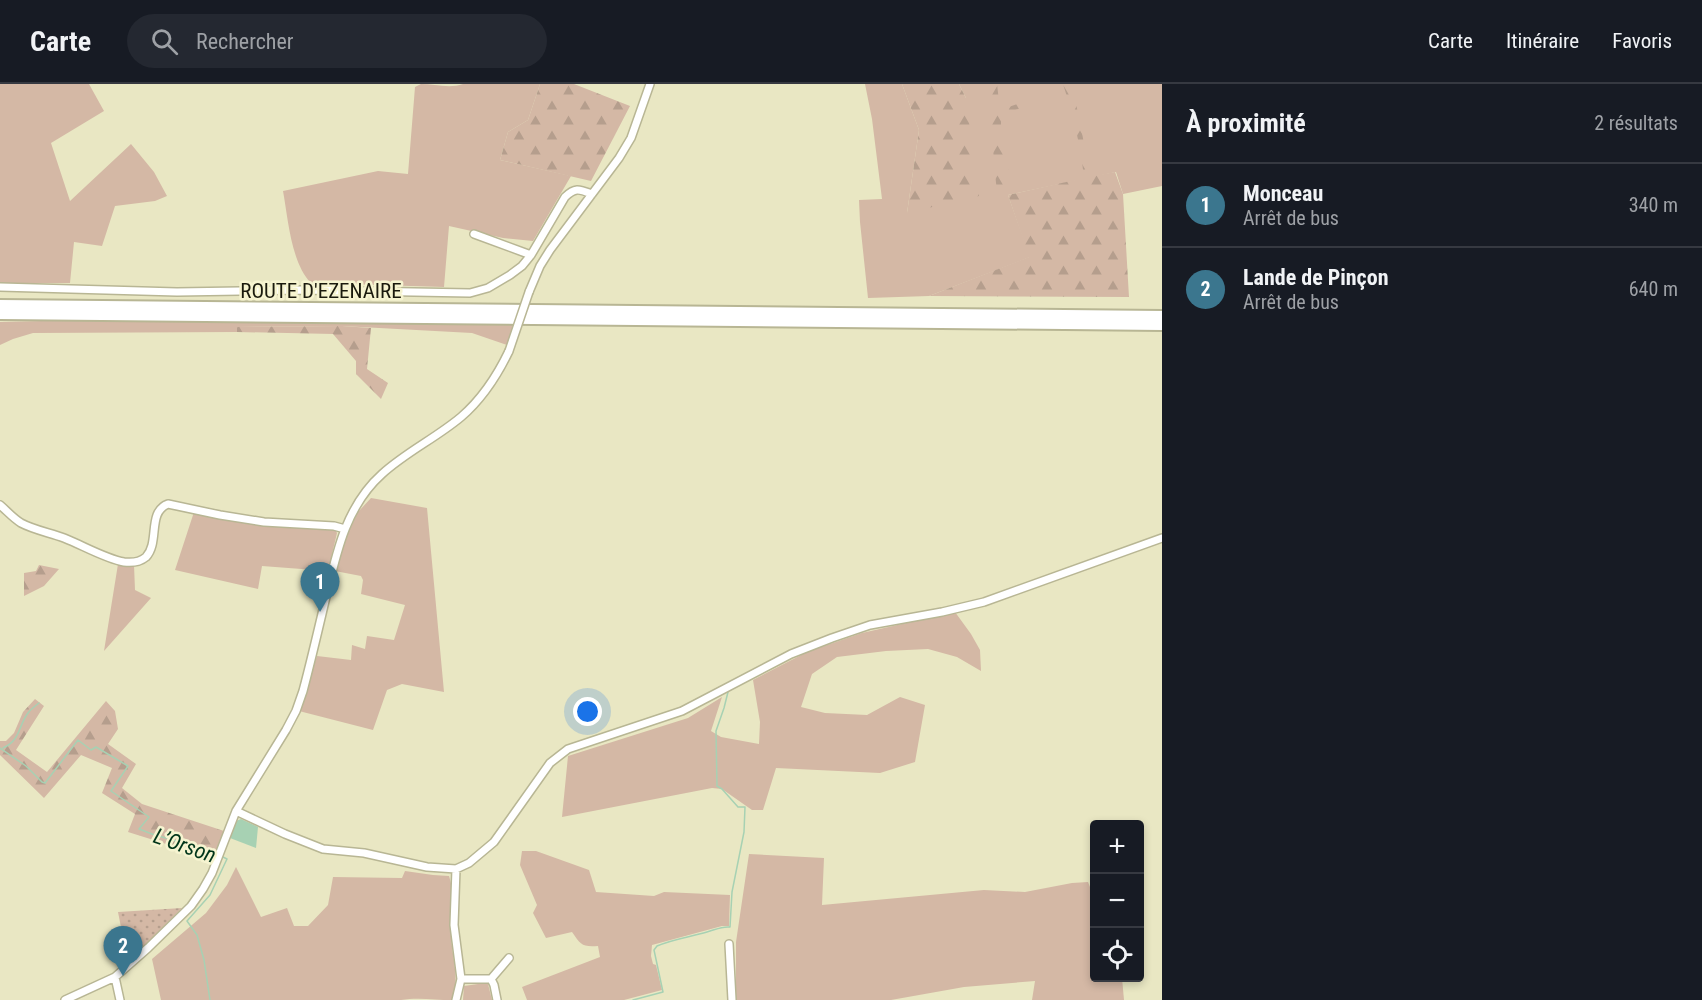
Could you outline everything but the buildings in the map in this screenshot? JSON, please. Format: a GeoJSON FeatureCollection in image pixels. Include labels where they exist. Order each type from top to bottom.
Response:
{"type":"FeatureCollection","features":[{"type":"Feature","properties":{"kind":"highway"},"geometry":{"type":"LineString","coordinates":[[0,305],[1162,316]]}},
{"type":"Feature","properties":{"kind":"highway"},"geometry":{"type":"LineString","coordinates":[[0,314],[1162,325]]}},
{"type":"Feature","properties":{"kind":"street"},"geometry":{"type":"LineString","coordinates":[[65,1000],[115,977],[191,906],[203,889],[220,855],[236,811],[296,711],[303,691],[335,557],[357,504],[382,474],[459,419],[487,390],[500,371],[509,351],[540,266],[619,158],[631,138],[650,84]]}},
{"type":"Feature","properties":{"kind":"street","name":"ROUTE D'EZENAIRE"},"geometry":{"type":"LineString","coordinates":[[0,287],[177,292],[302,290],[470,293],[488,288],[522,266],[571,191],[577,189],[592,194]]}},
{"type":"Feature","properties":{"kind":"street"},"geometry":{"type":"LineString","coordinates":[[474,234],[531,255]]}},
{"type":"Feature","properties":{"kind":"street"},"geometry":{"type":"LineString","coordinates":[[0,505],[23,524],[129,563],[142,559],[149,553],[159,510],[168,504],[264,522],[334,526],[345,529]]}},
{"type":"Feature","properties":{"kind":"street"},"geometry":{"type":"LineString","coordinates":[[236,811],[323,849],[364,853],[427,867],[456,868],[470,863],[494,842],[550,763],[568,749],[682,711],[791,654],[831,638],[870,626],[984,602],[1162,538]]}},
{"type":"Feature","properties":{"kind":"street"},"geometry":{"type":"LineString","coordinates":[[456,868],[454,925],[461,979],[456,1000]]}},
{"type":"Feature","properties":{"kind":"street"},"geometry":{"type":"LineString","coordinates":[[729,944],[732,1000]]}},
{"type":"Feature","properties":{"kind":"street"},"geometry":{"type":"LineString","coordinates":[[461,979],[491,979],[509,958]]}},
{"type":"Feature","properties":{"kind":"street"},"geometry":{"type":"LineString","coordinates":[[115,977],[120,1000]]}},
{"type":"Feature","properties":{"kind":"street"},"geometry":{"type":"LineString","coordinates":[[491,979],[497,1000]]}},
{"type":"Feature","properties":{"kind":"green space"},"geometry":{"type":"Polygon","coordinates":[[[0,84],[89,84],[104,111],[51,143],[70,201],[131,144],[154,172],[167,196],[155,201],[115,206],[102,246],[74,242],[70,283],[0,283],[0,84]]]}},
{"type":"Feature","properties":{"kind":"green space"},"geometry":{"type":"Polygon","coordinates":[[[421,84],[447,86],[540,84],[528,120],[508,132],[500,160],[571,176],[533,241],[503,238],[449,226],[444,287],[311,283],[304,274],[295,252],[283,191],[378,171],[408,174],[415,87],[421,84]]]}},
{"type":"Feature","properties":{"kind":"green space"},"geometry":{"type":"Polygon","coordinates":[[[540,84],[574,84],[630,106],[591,181],[500,160],[508,132],[528,120],[540,84]]]}},
{"type":"Feature","properties":{"kind":"green space"},"geometry":{"type":"Polygon","coordinates":[[[865,84],[902,84],[919,130],[907,213],[966,98],[959,84],[1162,84],[1162,186],[1123,194],[1116,172],[1008,195],[1030,257],[929,296],[868,298],[859,200],[882,199],[872,119],[865,84]]]}},
{"type":"Feature","properties":{"kind":"green space"},"geometry":{"type":"Polygon","coordinates":[[[902,84],[959,84],[966,98],[979,196],[907,213],[919,130],[902,84]]]}},
{"type":"Feature","properties":{"kind":"green space"},"geometry":{"type":"Polygon","coordinates":[[[985,84],[997,84],[1000,110],[1048,93],[1049,84],[1053,84],[1053,97],[1001,115],[1001,131],[1013,189],[997,192],[985,84]]]}},
{"type":"Feature","properties":{"kind":"green space"},"geometry":{"type":"Polygon","coordinates":[[[1063,84],[1070,84],[1074,95],[1082,130],[1088,177],[1115,172],[1123,194],[1129,297],[929,296],[1029,257],[1008,195],[1084,178],[1076,131],[1063,84]]]}},
{"type":"Feature","properties":{"kind":"green space"},"geometry":{"type":"Polygon","coordinates":[[[80,320],[431,322],[513,325],[507,345],[472,333],[342,326],[237,327],[237,332],[33,333],[0,345],[0,322],[80,320]]]}},
{"type":"Feature","properties":{"kind":"green space"},"geometry":{"type":"Polygon","coordinates":[[[237,327],[371,328],[367,369],[388,383],[381,399],[356,374],[356,361],[333,334],[237,332],[237,327]]]}},
{"type":"Feature","properties":{"kind":"green space"},"geometry":{"type":"Polygon","coordinates":[[[371,498],[427,508],[444,692],[402,684],[387,690],[373,730],[299,711],[317,656],[351,660],[352,645],[365,649],[367,636],[394,640],[405,605],[361,594],[363,580],[361,576],[335,571],[343,544],[358,512],[371,498]]]}},
{"type":"Feature","properties":{"kind":"green space"},"geometry":{"type":"Polygon","coordinates":[[[194,512],[262,525],[335,529],[337,533],[328,571],[262,566],[258,589],[175,570],[194,512]]]}},
{"type":"Feature","properties":{"kind":"green space"},"geometry":{"type":"Polygon","coordinates":[[[118,564],[134,565],[135,590],[151,598],[104,651],[118,564]]]}},
{"type":"Feature","properties":{"kind":"green space"},"geometry":{"type":"Polygon","coordinates":[[[39,565],[59,569],[44,586],[24,596],[24,573],[36,571],[39,565]]]}},
{"type":"Feature","properties":{"kind":"green space"},"geometry":{"type":"Polygon","coordinates":[[[955,612],[980,650],[981,671],[957,657],[928,649],[837,657],[812,674],[801,707],[825,713],[867,715],[900,697],[925,705],[915,762],[880,773],[776,768],[763,810],[752,810],[722,789],[712,788],[562,817],[568,756],[688,718],[722,697],[711,731],[721,737],[759,744],[760,722],[753,680],[807,652],[862,633],[955,612]]]}},
{"type":"Feature","properties":{"kind":"green space"},"geometry":{"type":"Polygon","coordinates":[[[35,699],[44,706],[16,750],[47,772],[106,701],[115,711],[118,729],[108,744],[136,764],[122,788],[142,804],[224,831],[214,859],[128,832],[135,814],[102,793],[112,768],[81,755],[44,798],[0,755],[0,741],[6,741],[14,733],[23,712],[35,699]]]}},
{"type":"Feature","properties":{"kind":"green space"},"geometry":{"type":"Polygon","coordinates":[[[522,851],[536,851],[589,870],[596,892],[654,896],[664,892],[730,895],[729,926],[652,945],[651,956],[653,964],[656,965],[662,990],[624,1000],[527,1000],[522,987],[600,957],[598,946],[582,944],[572,932],[546,938],[533,913],[537,905],[520,865],[522,851]]]}},
{"type":"Feature","properties":{"kind":"green space"},"geometry":{"type":"Polygon","coordinates":[[[749,854],[824,858],[822,905],[984,890],[1025,892],[1088,882],[1090,887],[1090,982],[1122,982],[1124,1000],[1032,1000],[1035,981],[964,987],[891,1000],[736,1000],[736,942],[749,854]]]}},
{"type":"Feature","properties":{"kind":"green space"},"geometry":{"type":"Polygon","coordinates":[[[236,867],[261,917],[287,908],[294,926],[308,926],[328,905],[333,877],[402,878],[405,871],[449,876],[452,889],[451,937],[455,973],[452,1000],[161,1000],[152,959],[206,913],[227,885],[236,867]]]}},
{"type":"Feature","properties":{"kind":"green space"},"geometry":{"type":"Polygon","coordinates":[[[182,908],[128,963],[118,912],[182,908]]]}},
{"type":"Feature","properties":{"kind":"green space"},"geometry":{"type":"Polygon","coordinates":[[[488,984],[492,1000],[463,1000],[464,986],[488,984]]]}},
{"type":"Feature","properties":{"kind":"shaded area"},"geometry":{"type":"Polygon","coordinates":[[[241,819],[258,827],[256,848],[230,838],[236,821],[241,819]]]}},
{"type":"Feature","properties":{"kind":"waterway"},"geometry":{"type":"LineString","coordinates":[[633,1000],[663,992],[654,950],[657,946],[730,927],[732,892],[744,832],[745,807],[738,807],[717,786],[716,731],[728,692]]}},
{"type":"Feature","properties":{"kind":"waterway"},"geometry":{"type":"LineString","coordinates":[[3,748],[13,741],[28,713],[39,703]]}},
{"type":"Feature","properties":{"kind":"waterway","name":"L’Orson"},"geometry":{"type":"LineString","coordinates":[[0,748],[45,783],[78,740],[91,750],[96,747],[128,766],[111,791],[149,817],[139,829],[217,853]]}},
{"type":"Feature","properties":{"kind":"waterway","name":"L’Orson"},"geometry":{"type":"LineString","coordinates":[[210,1000],[204,960],[197,935],[187,921],[210,895],[227,859],[221,856]]}},
{"type":"Feature","properties":{"kind":"place","name":"Monceau"},"geometry":{"type":"Point","coordinates":[320,612]}},
{"type":"Feature","properties":{"kind":"place","name":"Lande de Pinçon"},"geometry":{"type":"Point","coordinates":[123,976]}}]}
